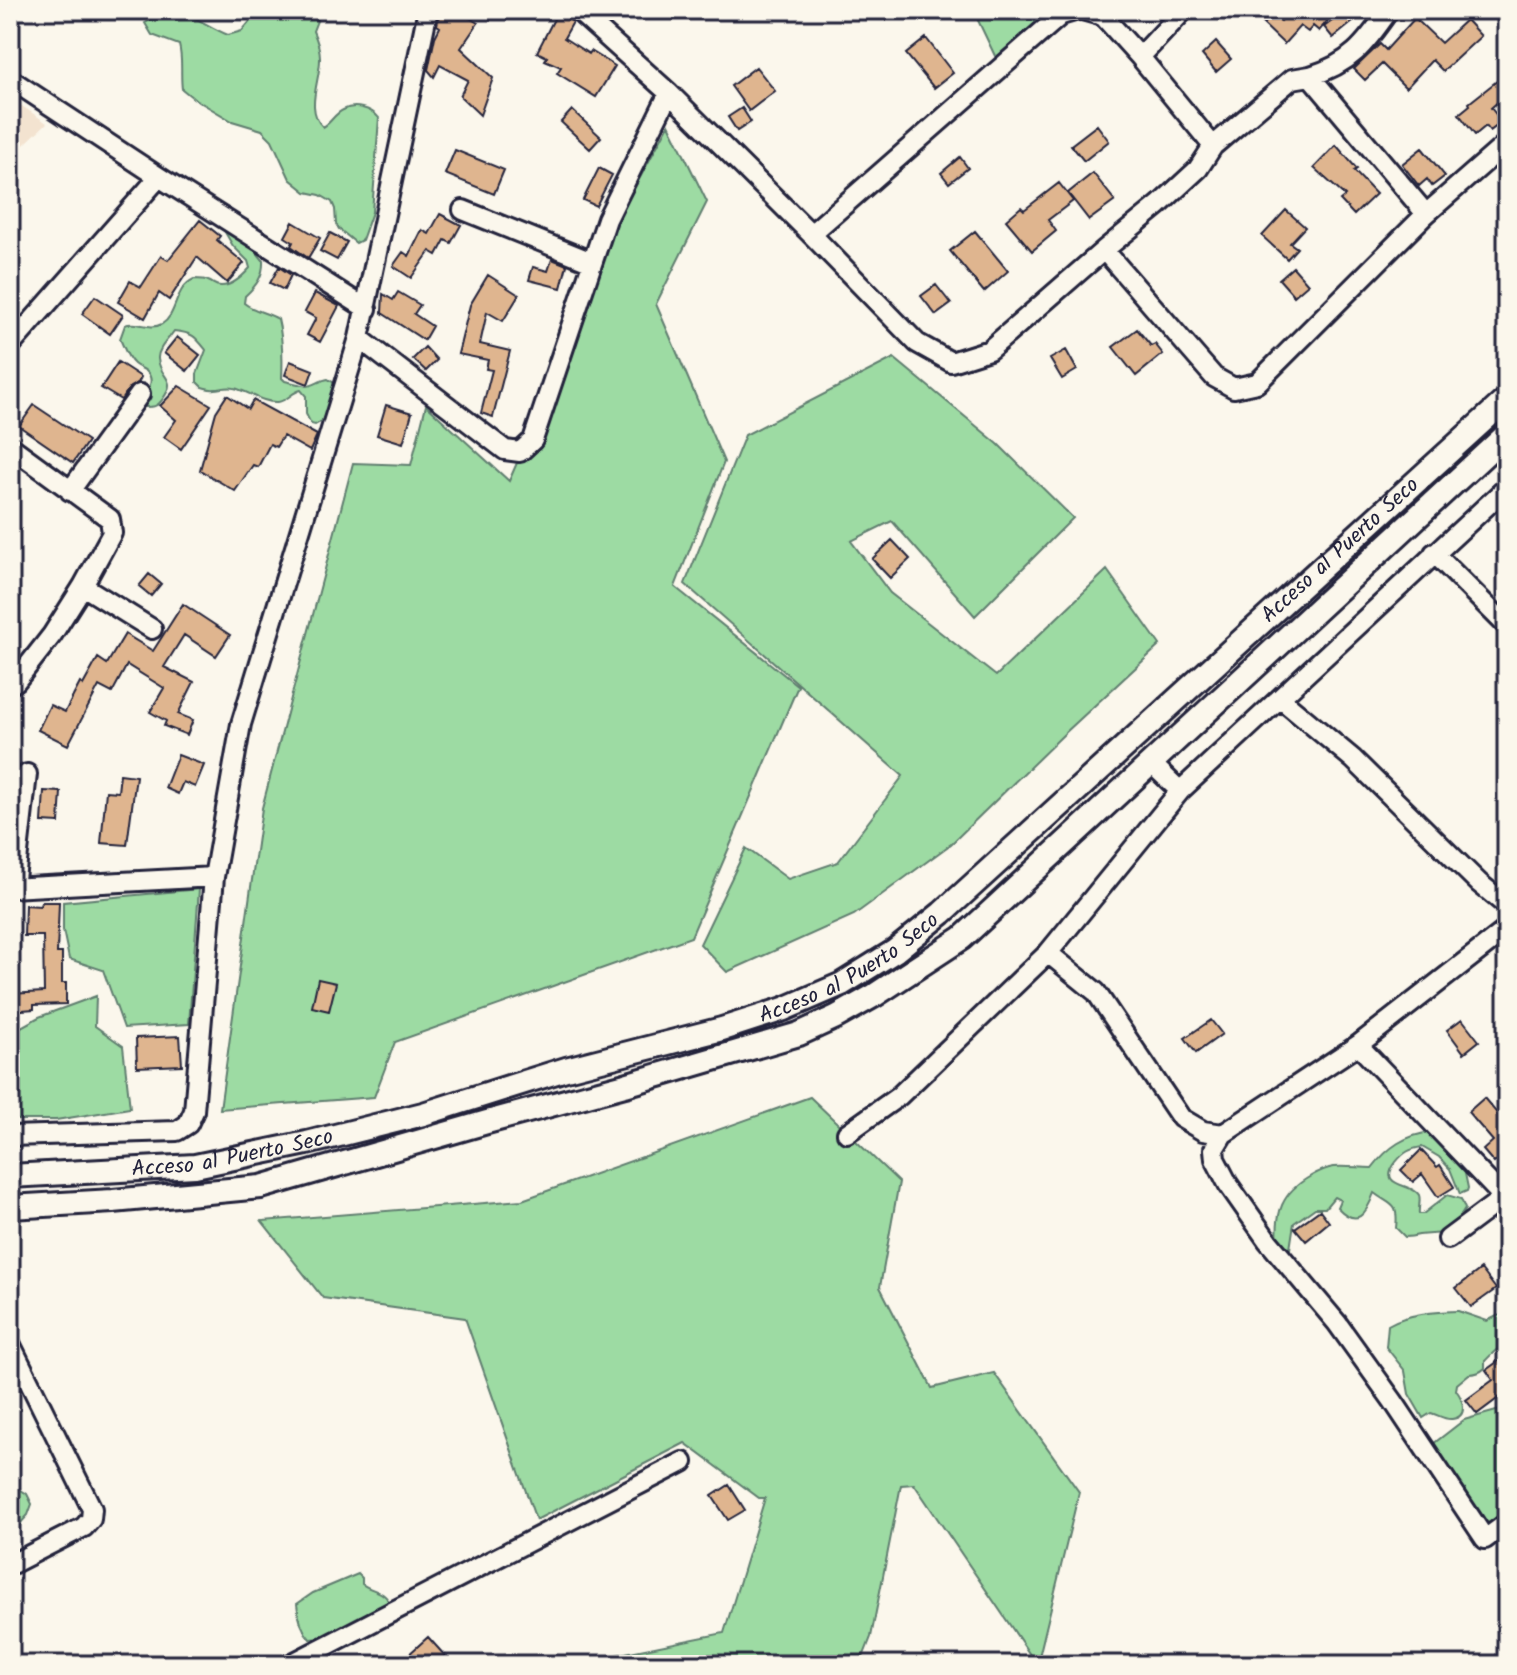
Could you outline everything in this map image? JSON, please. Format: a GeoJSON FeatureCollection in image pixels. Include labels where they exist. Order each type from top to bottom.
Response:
{"type":"FeatureCollection","features":[{"type":"Feature","properties":{"kind":"main road","name":"Acceso al Puerto Seco"},"geometry":{"type":"LineString","coordinates":[[10,1176],[195,1166],[307,1143],[423,1114],[566,1069],[722,1029],[784,1009],[842,984],[895,951],[942,913],[1507,399]]}},
{"type":"Feature","properties":{"kind":"main road","name":"Acceso al Puerto Seco"},"geometry":{"type":"LineString","coordinates":[[10,1207],[261,1187],[799,1034],[836,1017],[962,938],[1507,434]]}},
{"type":"Feature","properties":{"kind":"street"},"geometry":{"type":"LineString","coordinates":[[10,1136],[177,1131],[188,1124],[194,1111],[214,877],[241,724],[367,309],[428,10]]}},
{"type":"Feature","properties":{"kind":"street"},"geometry":{"type":"LineString","coordinates":[[577,10],[669,93],[917,343],[951,362],[989,350],[1159,205],[1198,169],[1213,146],[1292,79],[1333,69],[1367,42],[1389,10]]}},
{"type":"Feature","properties":{"kind":"street"},"geometry":{"type":"LineString","coordinates":[[811,234],[1061,15],[1080,10],[1103,16],[1213,146]]}},
{"type":"Feature","properties":{"kind":"street"},"geometry":{"type":"LineString","coordinates":[[1140,57],[1184,10]]}},
{"type":"Feature","properties":{"kind":"street"},"geometry":{"type":"LineString","coordinates":[[1310,76],[1426,214]]}},
{"type":"Feature","properties":{"kind":"street"},"geometry":{"type":"LineString","coordinates":[[10,79],[367,309]]}},
{"type":"Feature","properties":{"kind":"street"},"geometry":{"type":"LineString","coordinates":[[359,338],[505,450],[520,452],[533,440],[607,219],[669,93]]}},
{"type":"Feature","properties":{"kind":"street"},"geometry":{"type":"LineString","coordinates":[[1104,250],[1214,377],[1234,388],[1257,383],[1426,214],[1507,143]]}},
{"type":"Feature","properties":{"kind":"street"},"geometry":{"type":"LineString","coordinates":[[10,346],[159,177]]}},
{"type":"Feature","properties":{"kind":"street"},"geometry":{"type":"LineString","coordinates":[[463,210],[592,262]]}},
{"type":"Feature","properties":{"kind":"street"},"geometry":{"type":"LineString","coordinates":[[70,491],[140,394]]}},
{"type":"Feature","properties":{"kind":"street"},"geometry":{"type":"LineString","coordinates":[[10,446],[110,519],[112,533],[52,635],[10,685]]}},
{"type":"Feature","properties":{"kind":"street"},"geometry":{"type":"LineString","coordinates":[[847,1133],[899,1096],[1048,953],[1180,791],[1507,487]]}},
{"type":"Feature","properties":{"kind":"street"},"geometry":{"type":"LineString","coordinates":[[1434,553],[1507,626]]}},
{"type":"Feature","properties":{"kind":"street"},"geometry":{"type":"LineString","coordinates":[[83,586],[152,629]]}},
{"type":"Feature","properties":{"kind":"street"},"geometry":{"type":"LineString","coordinates":[[1281,699],[1353,759],[1479,883],[1507,906]]}},
{"type":"Feature","properties":{"kind":"street"},"geometry":{"type":"LineString","coordinates":[[1151,763],[1180,791]]}},
{"type":"Feature","properties":{"kind":"street"},"geometry":{"type":"LineString","coordinates":[[27,774],[12,888],[214,877]]}},
{"type":"Feature","properties":{"kind":"street"},"geometry":{"type":"LineString","coordinates":[[1507,929],[1358,1045],[1223,1134],[1214,1149],[1215,1159],[1228,1184],[1268,1241],[1337,1323],[1485,1539],[1507,1523]]}},
{"type":"Feature","properties":{"kind":"street"},"geometry":{"type":"LineString","coordinates":[[1048,953],[1096,992],[1181,1118],[1203,1131],[1223,1134]]}},
{"type":"Feature","properties":{"kind":"street"},"geometry":{"type":"LineString","coordinates":[[1358,1045],[1506,1198],[1448,1239]]}},
{"type":"Feature","properties":{"kind":"street"},"geometry":{"type":"LineString","coordinates":[[10,1343],[92,1509],[91,1519],[84,1527],[10,1565]]}},
{"type":"Feature","properties":{"kind":"street"},"geometry":{"type":"LineString","coordinates":[[289,1665],[683,1462]]}},
{"type":"Feature","properties":{"kind":"shaded area"},"geometry":{"type":"Polygon","coordinates":[[[10,98],[47,123],[10,158],[10,98]]]}},
{"type":"Feature","properties":{"kind":"green space"},"geometry":{"type":"Polygon","coordinates":[[[249,10],[319,10],[313,31],[320,54],[314,103],[317,120],[323,127],[340,112],[352,107],[367,109],[379,118],[372,212],[362,240],[356,243],[336,224],[332,202],[306,192],[290,179],[272,140],[262,130],[232,121],[182,89],[179,45],[152,35],[145,23],[158,16],[179,13],[228,35],[242,31],[252,19],[249,10]]]}},
{"type":"Feature","properties":{"kind":"green space"},"geometry":{"type":"Polygon","coordinates":[[[975,10],[1041,10],[1044,15],[996,58],[975,10]]]}},
{"type":"Feature","properties":{"kind":"green space"},"geometry":{"type":"Polygon","coordinates":[[[669,124],[707,202],[656,304],[724,462],[675,587],[798,686],[691,937],[395,1042],[374,1097],[220,1109],[262,808],[353,463],[411,465],[426,405],[509,481],[557,372],[609,235],[669,124]]]}},
{"type":"Feature","properties":{"kind":"green space"},"geometry":{"type":"Polygon","coordinates":[[[222,227],[254,249],[263,260],[261,276],[245,296],[244,303],[278,319],[282,378],[307,386],[328,379],[334,383],[334,394],[322,421],[315,425],[311,424],[306,414],[306,396],[301,390],[278,402],[266,401],[231,387],[202,387],[197,382],[197,374],[206,350],[190,334],[174,331],[158,355],[159,366],[169,383],[167,393],[155,406],[145,407],[140,402],[151,379],[126,352],[120,339],[125,325],[162,324],[171,314],[183,288],[194,279],[225,286],[250,268],[222,227]]]}},
{"type":"Feature","properties":{"kind":"green space"},"geometry":{"type":"Polygon","coordinates":[[[894,358],[998,444],[1073,518],[975,616],[892,521],[851,541],[890,593],[996,676],[1107,570],[1160,645],[951,844],[854,915],[727,972],[700,944],[746,848],[788,879],[838,862],[903,776],[685,584],[745,435],[894,358]]]}},
{"type":"Feature","properties":{"kind":"green space"},"geometry":{"type":"Polygon","coordinates":[[[199,889],[189,1024],[124,1028],[103,970],[69,959],[63,930],[63,902],[199,889]]]}},
{"type":"Feature","properties":{"kind":"green space"},"geometry":{"type":"Polygon","coordinates":[[[96,996],[95,1026],[123,1046],[130,1108],[56,1120],[10,1120],[10,1033],[39,1017],[96,996]]]}},
{"type":"Feature","properties":{"kind":"green space"},"geometry":{"type":"Polygon","coordinates":[[[810,1097],[899,1182],[880,1287],[932,1388],[994,1373],[1079,1492],[1037,1665],[914,1484],[901,1485],[871,1637],[860,1665],[566,1665],[724,1633],[765,1498],[759,1498],[685,1443],[536,1520],[465,1318],[323,1298],[262,1221],[522,1200],[810,1097]]]}},
{"type":"Feature","properties":{"kind":"green space"},"geometry":{"type":"Polygon","coordinates":[[[1432,1132],[1463,1164],[1467,1191],[1460,1194],[1450,1169],[1439,1157],[1422,1147],[1402,1156],[1390,1176],[1393,1181],[1419,1195],[1419,1214],[1447,1195],[1461,1199],[1465,1209],[1451,1229],[1405,1237],[1396,1228],[1395,1209],[1374,1193],[1364,1213],[1355,1218],[1337,1207],[1340,1200],[1334,1197],[1325,1208],[1315,1208],[1294,1223],[1290,1249],[1287,1251],[1278,1245],[1282,1205],[1301,1183],[1331,1168],[1372,1168],[1398,1143],[1432,1132]]]}},
{"type":"Feature","properties":{"kind":"green space"},"geometry":{"type":"Polygon","coordinates":[[[1458,1311],[1487,1321],[1507,1314],[1507,1344],[1485,1361],[1483,1370],[1469,1374],[1457,1384],[1456,1390],[1463,1407],[1461,1415],[1449,1419],[1431,1413],[1423,1418],[1409,1394],[1405,1371],[1386,1347],[1388,1325],[1413,1316],[1458,1311]]]}},
{"type":"Feature","properties":{"kind":"green space"},"geometry":{"type":"Polygon","coordinates":[[[1507,1408],[1507,1510],[1483,1527],[1433,1444],[1464,1420],[1507,1408]]]}},
{"type":"Feature","properties":{"kind":"green space"},"geometry":{"type":"Polygon","coordinates":[[[10,1483],[27,1494],[32,1504],[28,1515],[10,1535],[10,1483]]]}},
{"type":"Feature","properties":{"kind":"green space"},"geometry":{"type":"Polygon","coordinates":[[[358,1574],[362,1584],[386,1597],[390,1606],[339,1631],[310,1639],[300,1623],[297,1604],[313,1593],[358,1574]]]}},
{"type":"Feature","properties":{"kind":"building"},"geometry":{"type":"Polygon","coordinates":[[[443,10],[473,10],[468,17],[478,23],[461,48],[493,78],[480,115],[460,96],[468,80],[440,65],[434,77],[428,70],[440,27],[437,25],[439,16],[443,10]]]}},
{"type":"Feature","properties":{"kind":"building"},"geometry":{"type":"Polygon","coordinates":[[[1292,10],[1317,10],[1328,20],[1319,31],[1313,26],[1308,32],[1300,26],[1284,44],[1263,24],[1273,14],[1281,21],[1292,10]]]}},
{"type":"Feature","properties":{"kind":"building"},"geometry":{"type":"Polygon","coordinates":[[[1344,12],[1353,22],[1333,38],[1324,27],[1344,12]]]}},
{"type":"Feature","properties":{"kind":"building"},"geometry":{"type":"Polygon","coordinates":[[[557,13],[573,22],[564,38],[615,66],[596,97],[557,73],[561,67],[545,60],[547,57],[537,52],[557,13]]]}},
{"type":"Feature","properties":{"kind":"building"},"geometry":{"type":"Polygon","coordinates":[[[1415,18],[1441,43],[1466,20],[1481,36],[1443,71],[1432,60],[1406,88],[1382,64],[1365,80],[1354,69],[1380,44],[1386,50],[1415,18]]]}},
{"type":"Feature","properties":{"kind":"building"},"geometry":{"type":"Polygon","coordinates":[[[926,38],[953,73],[934,88],[906,54],[926,38]]]}},
{"type":"Feature","properties":{"kind":"building"},"geometry":{"type":"Polygon","coordinates":[[[1216,42],[1231,59],[1216,72],[1202,55],[1216,42]]]}},
{"type":"Feature","properties":{"kind":"building"},"geometry":{"type":"Polygon","coordinates":[[[756,67],[775,91],[749,111],[731,86],[756,67]]]}},
{"type":"Feature","properties":{"kind":"building"},"geometry":{"type":"Polygon","coordinates":[[[1507,73],[1507,94],[1491,108],[1502,122],[1490,131],[1486,126],[1475,135],[1459,114],[1507,73]]]}},
{"type":"Feature","properties":{"kind":"building"},"geometry":{"type":"Polygon","coordinates":[[[742,108],[751,122],[737,131],[728,117],[742,108]]]}},
{"type":"Feature","properties":{"kind":"building"},"geometry":{"type":"Polygon","coordinates":[[[572,110],[601,137],[590,149],[561,122],[572,110]]]}},
{"type":"Feature","properties":{"kind":"building"},"geometry":{"type":"Polygon","coordinates":[[[1097,125],[1109,141],[1084,161],[1071,145],[1097,125]]]}},
{"type":"Feature","properties":{"kind":"building"},"geometry":{"type":"Polygon","coordinates":[[[1336,145],[1357,169],[1354,171],[1376,194],[1354,215],[1340,200],[1345,196],[1314,168],[1336,145]]]}},
{"type":"Feature","properties":{"kind":"building"},"geometry":{"type":"Polygon","coordinates":[[[1422,148],[1445,176],[1432,186],[1427,179],[1419,186],[1402,164],[1422,148]]]}},
{"type":"Feature","properties":{"kind":"building"},"geometry":{"type":"Polygon","coordinates":[[[455,150],[504,170],[494,194],[445,174],[455,150]]]}},
{"type":"Feature","properties":{"kind":"building"},"geometry":{"type":"Polygon","coordinates":[[[960,157],[968,168],[949,183],[941,173],[960,157]]]}},
{"type":"Feature","properties":{"kind":"building"},"geometry":{"type":"Polygon","coordinates":[[[599,168],[612,175],[596,206],[583,200],[599,168]]]}},
{"type":"Feature","properties":{"kind":"building"},"geometry":{"type":"Polygon","coordinates":[[[1093,173],[1115,201],[1089,220],[1068,193],[1093,173]]]}},
{"type":"Feature","properties":{"kind":"building"},"geometry":{"type":"Polygon","coordinates":[[[1059,183],[1073,201],[1048,220],[1056,231],[1032,251],[1006,220],[1059,183]]]}},
{"type":"Feature","properties":{"kind":"building"},"geometry":{"type":"Polygon","coordinates":[[[1286,210],[1305,227],[1290,243],[1297,248],[1287,259],[1262,236],[1286,210]]]}},
{"type":"Feature","properties":{"kind":"building"},"geometry":{"type":"Polygon","coordinates":[[[440,214],[461,225],[451,243],[445,240],[437,255],[430,251],[411,278],[393,266],[403,252],[409,256],[422,230],[429,234],[440,214]]]}},
{"type":"Feature","properties":{"kind":"building"},"geometry":{"type":"Polygon","coordinates":[[[200,220],[220,236],[217,240],[244,263],[227,283],[197,257],[169,300],[159,293],[145,318],[118,302],[130,281],[141,287],[161,256],[168,260],[200,220]]]}},
{"type":"Feature","properties":{"kind":"building"},"geometry":{"type":"Polygon","coordinates":[[[293,222],[320,238],[308,258],[291,246],[293,242],[285,237],[293,222]]]}},
{"type":"Feature","properties":{"kind":"building"},"geometry":{"type":"Polygon","coordinates":[[[975,231],[1008,271],[984,292],[950,251],[975,231]]]}},
{"type":"Feature","properties":{"kind":"building"},"geometry":{"type":"Polygon","coordinates":[[[330,233],[347,242],[337,260],[320,251],[330,233]]]}},
{"type":"Feature","properties":{"kind":"building"},"geometry":{"type":"Polygon","coordinates":[[[552,259],[567,265],[561,288],[529,280],[533,267],[548,271],[552,259]]]}},
{"type":"Feature","properties":{"kind":"building"},"geometry":{"type":"Polygon","coordinates":[[[279,267],[291,275],[284,290],[270,283],[279,267]]]}},
{"type":"Feature","properties":{"kind":"building"},"geometry":{"type":"Polygon","coordinates":[[[1293,267],[1308,284],[1294,296],[1279,279],[1293,267]]]}},
{"type":"Feature","properties":{"kind":"building"},"geometry":{"type":"Polygon","coordinates":[[[488,275],[519,295],[503,321],[487,312],[480,344],[510,351],[493,417],[481,413],[492,370],[486,369],[488,360],[458,354],[470,305],[488,275]]]}},
{"type":"Feature","properties":{"kind":"building"},"geometry":{"type":"Polygon","coordinates":[[[936,285],[951,304],[936,315],[921,296],[936,285]]]}},
{"type":"Feature","properties":{"kind":"building"},"geometry":{"type":"Polygon","coordinates":[[[398,292],[420,305],[414,314],[432,326],[424,340],[382,313],[383,294],[393,300],[398,292]]]}},
{"type":"Feature","properties":{"kind":"building"},"geometry":{"type":"Polygon","coordinates":[[[315,293],[339,306],[320,342],[307,335],[316,318],[305,312],[315,293]]]}},
{"type":"Feature","properties":{"kind":"building"},"geometry":{"type":"Polygon","coordinates":[[[95,296],[123,315],[110,334],[82,314],[95,296]]]}},
{"type":"Feature","properties":{"kind":"building"},"geometry":{"type":"Polygon","coordinates":[[[1137,329],[1151,346],[1155,344],[1163,354],[1136,376],[1113,347],[1137,329]]]}},
{"type":"Feature","properties":{"kind":"building"},"geometry":{"type":"Polygon","coordinates":[[[177,337],[200,355],[187,371],[164,353],[177,337]]]}},
{"type":"Feature","properties":{"kind":"building"},"geometry":{"type":"Polygon","coordinates":[[[425,347],[437,360],[426,371],[413,359],[425,347]]]}},
{"type":"Feature","properties":{"kind":"building"},"geometry":{"type":"Polygon","coordinates":[[[1066,350],[1077,370],[1062,379],[1050,359],[1066,350]]]}},
{"type":"Feature","properties":{"kind":"building"},"geometry":{"type":"Polygon","coordinates":[[[290,361],[313,370],[308,384],[285,375],[290,361]]]}},
{"type":"Feature","properties":{"kind":"building"},"geometry":{"type":"Polygon","coordinates":[[[118,362],[141,377],[121,400],[101,388],[118,362]]]}},
{"type":"Feature","properties":{"kind":"building"},"geometry":{"type":"Polygon","coordinates":[[[179,386],[211,405],[181,449],[164,437],[176,420],[160,406],[179,386]]]}},
{"type":"Feature","properties":{"kind":"building"},"geometry":{"type":"Polygon","coordinates":[[[227,395],[248,409],[253,400],[317,435],[310,451],[283,436],[276,447],[270,444],[258,467],[253,465],[235,491],[200,470],[216,412],[227,395]]]}},
{"type":"Feature","properties":{"kind":"building"},"geometry":{"type":"Polygon","coordinates":[[[34,405],[88,441],[73,463],[19,426],[34,405]]]}},
{"type":"Feature","properties":{"kind":"building"},"geometry":{"type":"Polygon","coordinates":[[[386,405],[412,413],[403,443],[377,435],[386,405]]]}},
{"type":"Feature","properties":{"kind":"building"},"geometry":{"type":"Polygon","coordinates":[[[892,540],[910,559],[890,578],[872,559],[892,540]]]}},
{"type":"Feature","properties":{"kind":"building"},"geometry":{"type":"Polygon","coordinates":[[[149,574],[161,584],[151,596],[139,586],[149,574]]]}},
{"type":"Feature","properties":{"kind":"building"},"geometry":{"type":"Polygon","coordinates":[[[183,604],[230,635],[216,656],[184,635],[164,667],[194,682],[178,714],[193,720],[187,735],[164,726],[166,721],[150,712],[164,688],[127,665],[112,693],[99,686],[68,745],[38,730],[50,705],[65,712],[98,658],[107,664],[125,634],[153,651],[183,604]]]}},
{"type":"Feature","properties":{"kind":"building"},"geometry":{"type":"Polygon","coordinates":[[[178,755],[204,765],[195,787],[183,782],[178,794],[165,788],[178,755]]]}},
{"type":"Feature","properties":{"kind":"building"},"geometry":{"type":"Polygon","coordinates":[[[120,774],[136,776],[127,845],[101,843],[106,791],[118,792],[120,774]]]}},
{"type":"Feature","properties":{"kind":"building"},"geometry":{"type":"Polygon","coordinates":[[[44,791],[61,792],[59,823],[42,822],[44,791]]]}},
{"type":"Feature","properties":{"kind":"building"},"geometry":{"type":"Polygon","coordinates":[[[41,902],[59,902],[57,953],[62,953],[66,1004],[34,1005],[34,1009],[10,1011],[10,994],[44,992],[43,936],[24,936],[25,905],[40,906],[41,902]]]}},
{"type":"Feature","properties":{"kind":"building"},"geometry":{"type":"Polygon","coordinates":[[[318,979],[336,983],[329,1011],[312,1007],[318,979]]]}},
{"type":"Feature","properties":{"kind":"building"},"geometry":{"type":"Polygon","coordinates":[[[1462,1019],[1479,1041],[1464,1053],[1447,1030],[1462,1019]]]}},
{"type":"Feature","properties":{"kind":"building"},"geometry":{"type":"Polygon","coordinates":[[[1211,1020],[1222,1034],[1196,1053],[1185,1038],[1211,1020]]]}},
{"type":"Feature","properties":{"kind":"building"},"geometry":{"type":"Polygon","coordinates":[[[180,1036],[182,1065],[137,1067],[136,1038],[180,1036]]]}},
{"type":"Feature","properties":{"kind":"building"},"geometry":{"type":"Polygon","coordinates":[[[1484,1098],[1507,1125],[1507,1157],[1504,1154],[1494,1163],[1483,1150],[1493,1141],[1468,1112],[1484,1098]]]}},
{"type":"Feature","properties":{"kind":"building"},"geometry":{"type":"Polygon","coordinates":[[[1421,1150],[1437,1167],[1440,1165],[1454,1187],[1438,1197],[1422,1174],[1413,1182],[1401,1170],[1421,1150]]]}},
{"type":"Feature","properties":{"kind":"building"},"geometry":{"type":"Polygon","coordinates":[[[1320,1210],[1329,1222],[1306,1241],[1295,1228],[1320,1210]]]}},
{"type":"Feature","properties":{"kind":"building"},"geometry":{"type":"Polygon","coordinates":[[[1481,1269],[1496,1289],[1471,1307],[1456,1288],[1481,1269]]]}},
{"type":"Feature","properties":{"kind":"building"},"geometry":{"type":"Polygon","coordinates":[[[1507,1355],[1507,1398],[1504,1394],[1477,1414],[1466,1400],[1493,1380],[1486,1370],[1507,1355]]]}},
{"type":"Feature","properties":{"kind":"building"},"geometry":{"type":"Polygon","coordinates":[[[729,1485],[745,1510],[728,1520],[712,1496],[729,1485]]]}},
{"type":"Feature","properties":{"kind":"building"},"geometry":{"type":"Polygon","coordinates":[[[428,1637],[446,1657],[437,1665],[397,1665],[428,1637]]]}}]}
